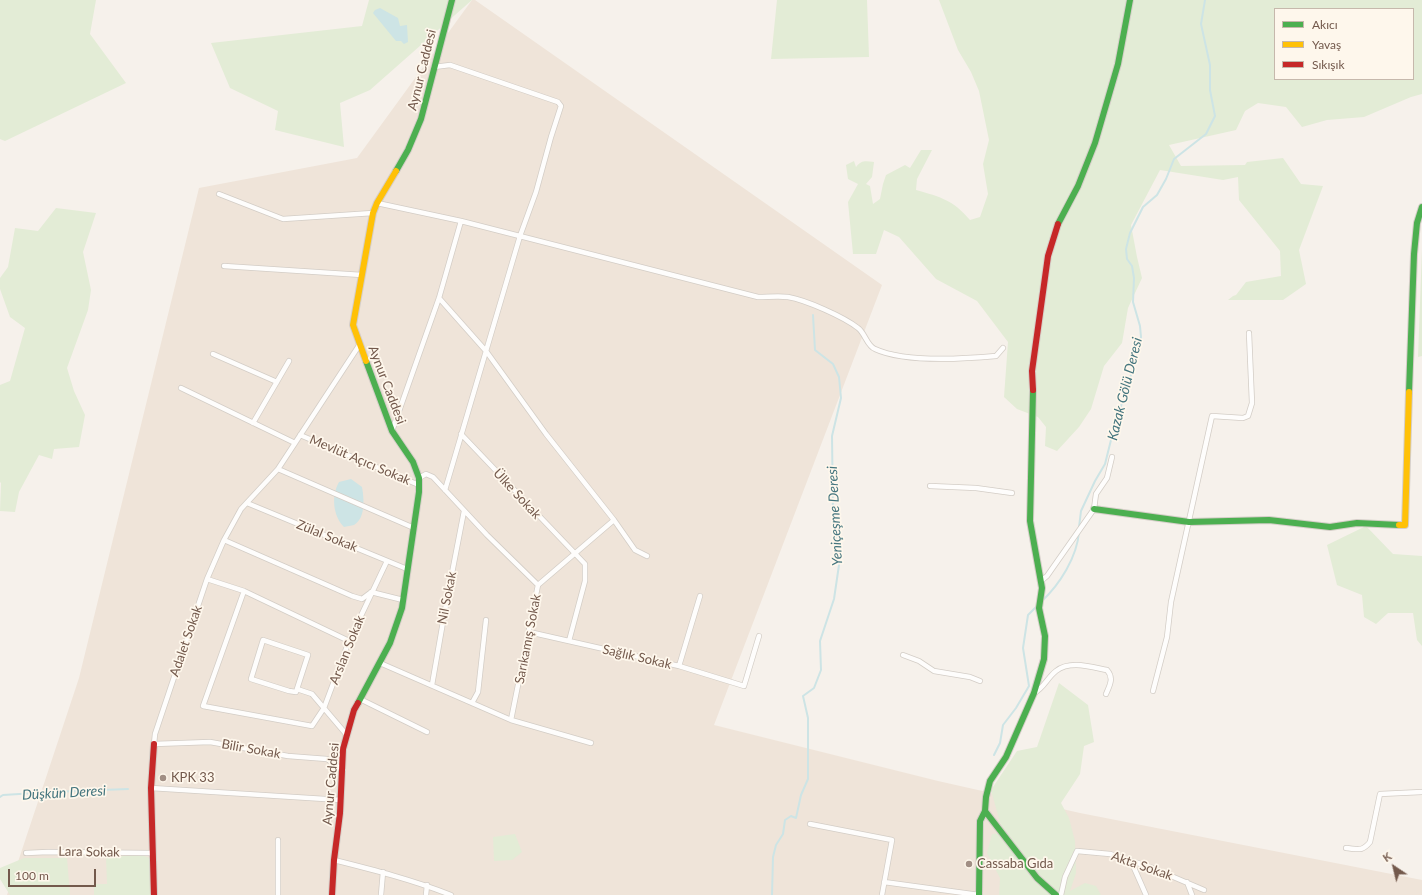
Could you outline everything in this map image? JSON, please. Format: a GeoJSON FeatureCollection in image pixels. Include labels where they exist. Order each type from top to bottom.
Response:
{"type":"FeatureCollection","features":[{"type":"Feature","properties":{"kind":"street","name":"Aynur Caddesi"},"geometry":{"type":"LineString","coordinates":[[332,895],[334,860],[341,800],[343,749],[346,734],[354,710],[390,643],[402,608],[419,482],[413,462],[392,431],[353,325],[377,203],[408,150],[421,119],[452,0]]}},
{"type":"Feature","properties":{"kind":"street"},"geometry":{"type":"LineString","coordinates":[[884,882],[979,895],[980,821],[985,811],[986,797],[990,781],[1006,758],[1034,693],[1044,659],[1045,636],[1039,608],[1042,588],[1030,521],[1033,407],[1032,371],[1048,256],[1059,220],[1078,186],[1094,142],[1118,64],[1130,0]]}},
{"type":"Feature","properties":{"kind":"street"},"geometry":{"type":"LineString","coordinates":[[434,67],[450,65],[558,102],[561,106],[536,192],[520,236],[445,490],[538,585]]}},
{"type":"Feature","properties":{"kind":"street"},"geometry":{"type":"LineString","coordinates":[[218,194],[283,219],[374,213]]}},
{"type":"Feature","properties":{"kind":"street"},"geometry":{"type":"LineString","coordinates":[[377,203],[462,221],[758,297],[789,298],[823,309],[859,328],[873,349],[889,354],[914,359],[978,358],[996,356],[1003,348]]}},
{"type":"Feature","properties":{"kind":"street"},"geometry":{"type":"LineString","coordinates":[[1094,509],[1189,522],[1269,520],[1330,527],[1357,523],[1406,525],[1414,254],[1417,223],[1422,206]]}},
{"type":"Feature","properties":{"kind":"street"},"geometry":{"type":"LineString","coordinates":[[392,431],[439,298],[462,221]]}},
{"type":"Feature","properties":{"kind":"street"},"geometry":{"type":"LineString","coordinates":[[224,266],[362,275]]}},
{"type":"Feature","properties":{"kind":"street"},"geometry":{"type":"LineString","coordinates":[[439,298],[486,352],[546,434],[614,520],[635,550],[647,556]]}},
{"type":"Feature","properties":{"kind":"street"},"geometry":{"type":"LineString","coordinates":[[1153,691],[1167,637],[1171,602],[1212,416],[1243,418],[1248,416],[1252,403],[1248,334]]}},
{"type":"Feature","properties":{"kind":"street","name":"Adalet Sokak"},"geometry":{"type":"LineString","coordinates":[[154,744],[154,734],[207,579],[224,540],[241,509],[278,469],[360,344]]}},
{"type":"Feature","properties":{"kind":"street"},"geometry":{"type":"LineString","coordinates":[[213,354],[277,382]]}},
{"type":"Feature","properties":{"kind":"street"},"geometry":{"type":"LineString","coordinates":[[253,423],[289,361]]}},
{"type":"Feature","properties":{"kind":"street"},"geometry":{"type":"LineString","coordinates":[[181,388],[295,443]]}},
{"type":"Feature","properties":{"kind":"street","name":"Ülke Sokak"},"geometry":{"type":"LineString","coordinates":[[461,434],[585,564],[584,581],[569,642]]}},
{"type":"Feature","properties":{"kind":"street","name":"Mevlüt Açıcı Sokak"},"geometry":{"type":"LineString","coordinates":[[300,435],[419,482],[426,474],[433,477],[445,490]]}},
{"type":"Feature","properties":{"kind":"street"},"geometry":{"type":"LineString","coordinates":[[1041,581],[1047,576],[1094,509],[1096,494],[1107,478],[1112,457]]}},
{"type":"Feature","properties":{"kind":"street"},"geometry":{"type":"LineString","coordinates":[[278,469],[414,528]]}},
{"type":"Feature","properties":{"kind":"street"},"geometry":{"type":"LineString","coordinates":[[930,486],[976,488],[1012,493]]}},
{"type":"Feature","properties":{"kind":"street","name":"Zülal Sokak"},"geometry":{"type":"LineString","coordinates":[[247,503],[407,569]]}},
{"type":"Feature","properties":{"kind":"street","name":"Nil Sokak"},"geometry":{"type":"LineString","coordinates":[[432,685],[464,511]]}},
{"type":"Feature","properties":{"kind":"street","name":"Sarıkamış Sokak"},"geometry":{"type":"LineString","coordinates":[[511,720],[538,585],[614,520]]}},
{"type":"Feature","properties":{"kind":"street"},"geometry":{"type":"LineString","coordinates":[[224,540],[352,596],[362,599],[371,592],[403,600]]}},
{"type":"Feature","properties":{"kind":"street","name":"Arslan Sokak"},"geometry":{"type":"LineString","coordinates":[[244,591],[203,706],[312,726],[324,708],[349,641],[387,561]]}},
{"type":"Feature","properties":{"kind":"street"},"geometry":{"type":"LineString","coordinates":[[207,579],[244,591],[349,641]]}},
{"type":"Feature","properties":{"kind":"street"},"geometry":{"type":"LineString","coordinates":[[679,666],[700,596]]}},
{"type":"Feature","properties":{"kind":"street"},"geometry":{"type":"LineString","coordinates":[[472,703],[478,692],[486,620]]}},
{"type":"Feature","properties":{"kind":"street","name":"Sağlık Sokak"},"geometry":{"type":"LineString","coordinates":[[529,632],[679,666],[744,686],[759,636]]}},
{"type":"Feature","properties":{"kind":"street"},"geometry":{"type":"LineString","coordinates":[[264,640],[308,655],[297,689],[296,692],[289,691],[250,679],[264,640]]}},
{"type":"Feature","properties":{"kind":"street"},"geometry":{"type":"LineString","coordinates":[[903,655],[919,661],[934,671],[970,677],[980,681]]}},
{"type":"Feature","properties":{"kind":"street"},"geometry":{"type":"LineString","coordinates":[[380,663],[511,720],[590,743]]}},
{"type":"Feature","properties":{"kind":"street"},"geometry":{"type":"LineString","coordinates":[[1034,693],[1041,689],[1056,671],[1066,665],[1079,665],[1107,670],[1111,674],[1111,681],[1106,694]]}},
{"type":"Feature","properties":{"kind":"street"},"geometry":{"type":"LineString","coordinates":[[297,689],[312,694],[346,734]]}},
{"type":"Feature","properties":{"kind":"street"},"geometry":{"type":"LineString","coordinates":[[360,699],[427,732]]}},
{"type":"Feature","properties":{"kind":"street","name":"Bilir Sokak"},"geometry":{"type":"LineString","coordinates":[[154,744],[210,742],[288,756],[327,759],[343,770]]}},
{"type":"Feature","properties":{"kind":"street"},"geometry":{"type":"LineString","coordinates":[[154,744],[152,788],[152,853],[154,895]]}},
{"type":"Feature","properties":{"kind":"street"},"geometry":{"type":"LineString","coordinates":[[152,788],[341,800]]}},
{"type":"Feature","properties":{"kind":"street"},"geometry":{"type":"LineString","coordinates":[[1346,848],[1361,850],[1370,842],[1380,794],[1422,792]]}},
{"type":"Feature","properties":{"kind":"street"},"geometry":{"type":"LineString","coordinates":[[985,811],[1037,878],[1056,895]]}},
{"type":"Feature","properties":{"kind":"street"},"geometry":{"type":"LineString","coordinates":[[810,824],[892,840],[882,895]]}},
{"type":"Feature","properties":{"kind":"street"},"geometry":{"type":"LineString","coordinates":[[278,840],[278,895]]}},
{"type":"Feature","properties":{"kind":"street","name":"Akta Sokak"},"geometry":{"type":"LineString","coordinates":[[1061,895],[1065,877],[1077,851],[1110,854],[1150,866],[1204,890]]}},
{"type":"Feature","properties":{"kind":"street","name":"Lara Sokak"},"geometry":{"type":"LineString","coordinates":[[26,854],[48,852],[152,853]]}},
{"type":"Feature","properties":{"kind":"street"},"geometry":{"type":"LineString","coordinates":[[334,860],[427,885],[451,895]]}},
{"type":"Feature","properties":{"kind":"street"},"geometry":{"type":"LineString","coordinates":[[1131,861],[1146,895]]}},
{"type":"Feature","properties":{"kind":"street"},"geometry":{"type":"LineString","coordinates":[[381,895],[383,872]]}},
{"type":"Feature","properties":{"kind":"street"},"geometry":{"type":"LineString","coordinates":[[1186,882],[1192,895]]}},
{"type":"Feature","properties":{"kind":"street"},"geometry":{"type":"LineString","coordinates":[[426,895],[427,885]]}},
{"type":"Feature","properties":{"kind":"shaded area"},"geometry":{"type":"Polygon","coordinates":[[[472,0],[475,0],[882,285],[714,725],[938,781],[1080,813],[1422,880],[1422,895],[7,895],[79,678],[199,188],[357,158],[472,0]]]}},
{"type":"Feature","properties":{"kind":"shaded area"},"geometry":{"type":"Polygon","coordinates":[[[380,8],[398,18],[400,26],[407,25],[408,42],[404,44],[401,41],[396,41],[373,13],[375,10],[380,8]]]}},
{"type":"Feature","properties":{"kind":"shaded area"},"geometry":{"type":"Polygon","coordinates":[[[351,479],[362,487],[363,508],[361,518],[358,522],[354,525],[344,527],[335,512],[334,499],[339,482],[351,479]]]}},
{"type":"Feature","properties":{"kind":"green space"},"geometry":{"type":"Polygon","coordinates":[[[0,0],[96,0],[90,34],[126,83],[5,141],[0,139],[0,0]]]}},
{"type":"Feature","properties":{"kind":"green space"},"geometry":{"type":"Polygon","coordinates":[[[369,0],[472,0],[370,90],[340,103],[344,147],[275,130],[278,111],[230,88],[211,43],[362,26],[369,0]]]}},
{"type":"Feature","properties":{"kind":"green space"},"geometry":{"type":"Polygon","coordinates":[[[777,0],[867,0],[869,57],[771,59],[777,0]]]}},
{"type":"Feature","properties":{"kind":"green space"},"geometry":{"type":"Polygon","coordinates":[[[939,0],[1422,0],[1422,94],[1411,97],[1364,117],[1327,120],[1302,127],[1286,107],[1258,103],[1245,111],[1236,130],[1169,145],[1181,166],[1245,165],[1247,162],[1283,158],[1301,184],[1323,186],[1299,250],[1306,284],[1283,300],[1228,300],[1236,295],[1246,282],[1281,276],[1280,251],[1239,200],[1238,177],[1223,180],[1160,170],[1131,225],[1142,278],[1128,308],[1122,343],[1104,366],[1091,409],[1079,427],[1057,451],[1045,446],[1046,427],[1038,417],[1017,409],[1004,397],[1008,342],[977,301],[936,279],[899,237],[884,230],[876,254],[853,254],[848,202],[858,184],[848,179],[846,165],[854,161],[856,167],[862,162],[874,162],[872,177],[866,184],[870,186],[873,204],[880,199],[886,175],[905,165],[910,168],[921,150],[932,150],[917,179],[916,190],[946,200],[964,213],[970,220],[980,217],[988,194],[983,164],[989,140],[979,91],[971,72],[958,50],[939,0]]]}},
{"type":"Feature","properties":{"kind":"green space"},"geometry":{"type":"Polygon","coordinates":[[[56,208],[96,213],[83,252],[91,290],[88,310],[67,368],[74,391],[85,415],[79,447],[54,449],[52,459],[39,455],[19,492],[15,512],[0,511],[0,385],[10,381],[25,328],[10,317],[0,289],[0,278],[8,267],[15,228],[38,231],[56,208]]]}},
{"type":"Feature","properties":{"kind":"green space"},"geometry":{"type":"Polygon","coordinates":[[[1422,249],[1422,356],[1418,357],[1422,249]]]}},
{"type":"Feature","properties":{"kind":"green space"},"geometry":{"type":"Polygon","coordinates":[[[1366,526],[1393,554],[1422,556],[1422,646],[1417,640],[1413,613],[1388,613],[1376,624],[1364,617],[1362,595],[1337,585],[1327,545],[1366,526]]]}},
{"type":"Feature","properties":{"kind":"green space"},"geometry":{"type":"Polygon","coordinates":[[[1059,683],[1088,705],[1094,742],[1084,746],[1080,774],[1061,803],[1069,818],[1075,841],[1076,873],[1070,891],[1085,883],[1096,886],[1101,895],[999,895],[1000,878],[987,853],[992,834],[1003,833],[991,790],[1017,751],[1037,747],[1059,683]]]}},
{"type":"Feature","properties":{"kind":"green space"},"geometry":{"type":"Polygon","coordinates":[[[515,834],[522,852],[512,860],[494,861],[493,837],[515,834]]]}},
{"type":"Feature","properties":{"kind":"green space"},"geometry":{"type":"Polygon","coordinates":[[[141,855],[150,858],[151,895],[94,895],[94,884],[107,884],[106,857],[141,855]]]}},
{"type":"Feature","properties":{"kind":"green space"},"geometry":{"type":"Polygon","coordinates":[[[24,858],[67,858],[70,895],[10,895],[0,879],[0,868],[24,858]]]}},
{"type":"Feature","properties":{"kind":"waterway","name":"Kazak Gölü Deresi"},"geometry":{"type":"LineString","coordinates":[[1079,527],[1081,511],[1105,464],[1115,424],[1129,382],[1141,337],[1140,326],[1133,302],[1134,278],[1132,266],[1127,259],[1126,249],[1130,233],[1143,207],[1157,195],[1166,179],[1174,159],[1206,134],[1215,116],[1210,90],[1210,65],[1201,24],[1205,0]]}},
{"type":"Feature","properties":{"kind":"waterway","name":"Yeniçeşme Deresi"},"geometry":{"type":"LineString","coordinates":[[772,895],[773,857],[776,845],[783,834],[785,820],[791,816],[796,818],[801,795],[808,779],[808,718],[803,696],[814,688],[821,670],[820,641],[834,599],[839,565],[833,512],[832,436],[841,398],[839,377],[833,364],[815,350],[813,315]]}},
{"type":"Feature","properties":{"kind":"waterway","name":"Kazak Gölü Deresi"},"geometry":{"type":"LineString","coordinates":[[1042,601],[1055,587],[1066,570],[1075,551],[1079,532]]}},
{"type":"Feature","properties":{"kind":"waterway","name":"Kazak Gölü Deresi"},"geometry":{"type":"LineString","coordinates":[[994,755],[1000,743],[1003,725],[1016,708],[1029,686],[1023,648],[1028,615],[1038,605]]}},
{"type":"Feature","properties":{"kind":"waterway","name":"Düşkün Deresi"},"geometry":{"type":"LineString","coordinates":[[0,797],[3,795],[128,789]]}},
{"type":"Feature","properties":{"kind":"traffic: fast"},"geometry":{"type":"LineString","coordinates":[[396,171],[408,150],[421,119],[452,0]]}},
{"type":"Feature","properties":{"kind":"traffic: fast"},"geometry":{"type":"LineString","coordinates":[[1058,224],[1078,186],[1095,143],[1118,64],[1130,0]]}},
{"type":"Feature","properties":{"kind":"traffic: fast"},"geometry":{"type":"LineString","coordinates":[[1409,392],[1414,254],[1417,223],[1422,207]]}},
{"type":"Feature","properties":{"kind":"traffic: fast"},"geometry":{"type":"LineString","coordinates":[[358,703],[390,643],[402,608],[419,492],[419,478],[413,462],[392,431],[366,361]]}},
{"type":"Feature","properties":{"kind":"traffic: fast"},"geometry":{"type":"LineString","coordinates":[[979,895],[980,821],[985,811],[986,797],[990,781],[1006,757],[1034,693],[1044,659],[1045,636],[1039,608],[1042,588],[1030,521],[1033,390]]}},
{"type":"Feature","properties":{"kind":"traffic: fast"},"geometry":{"type":"LineString","coordinates":[[1094,509],[1189,522],[1269,520],[1330,527],[1357,523],[1399,525]]}},
{"type":"Feature","properties":{"kind":"traffic: fast"},"geometry":{"type":"LineString","coordinates":[[985,811],[1037,878],[1056,895]]}},
{"type":"Feature","properties":{"kind":"traffic: slow"},"geometry":{"type":"LineString","coordinates":[[366,361],[353,325],[373,213],[377,203],[396,171]]}},
{"type":"Feature","properties":{"kind":"traffic: slow"},"geometry":{"type":"LineString","coordinates":[[1399,525],[1405,525],[1409,392]]}},
{"type":"Feature","properties":{"kind":"traffic: jam"},"geometry":{"type":"LineString","coordinates":[[1033,390],[1032,371],[1048,256],[1058,224]]}},
{"type":"Feature","properties":{"kind":"traffic: jam"},"geometry":{"type":"LineString","coordinates":[[332,895],[334,860],[340,813],[343,749],[354,710],[358,703]]}},
{"type":"Feature","properties":{"kind":"traffic: jam"},"geometry":{"type":"LineString","coordinates":[[154,744],[151,788],[154,895]]}},
{"type":"Feature","properties":{"kind":"place","name":"KPK 33"},"geometry":{"type":"Point","coordinates":[163,778]}},
{"type":"Feature","properties":{"kind":"place","name":"Cassaba Gıda"},"geometry":{"type":"Point","coordinates":[969,864]}}]}
